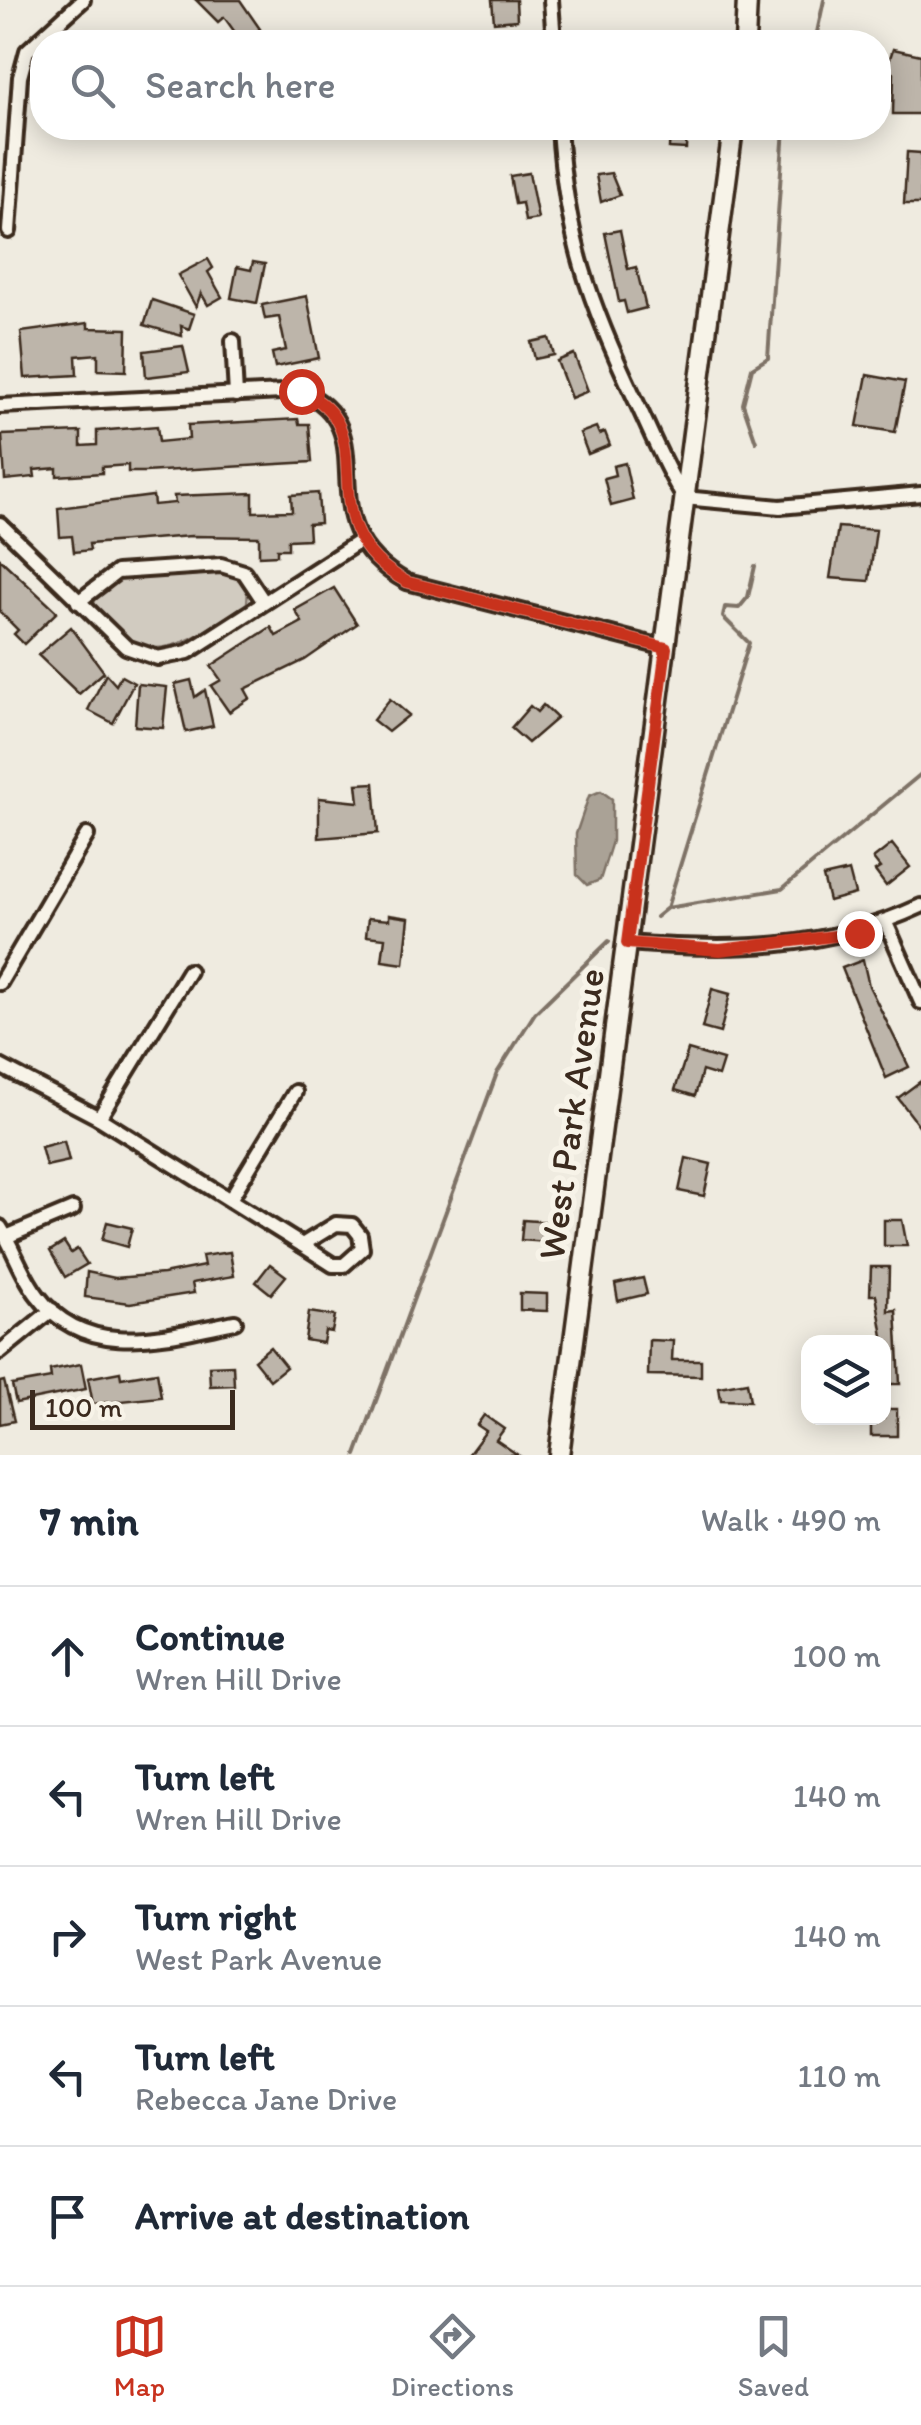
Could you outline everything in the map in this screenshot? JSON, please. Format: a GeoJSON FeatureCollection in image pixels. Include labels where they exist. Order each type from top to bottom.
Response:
{"type":"FeatureCollection","features":[{"type":"Feature","properties":{"kind":"main road"},"geometry":{"type":"LineString","coordinates":[[746,30],[747,0]]}},
{"type":"Feature","properties":{"kind":"main road","name":"West Park Avenue"},"geometry":{"type":"LineString","coordinates":[[559,1455],[732,140]]}},
{"type":"Feature","properties":{"kind":"street"},"geometry":{"type":"LineString","coordinates":[[50,30],[83,0]]}},
{"type":"Feature","properties":{"kind":"street"},"geometry":{"type":"LineString","coordinates":[[551,0],[553,30]]}},
{"type":"Feature","properties":{"kind":"street"},"geometry":{"type":"LineString","coordinates":[[9,231],[20,77],[30,48]]}},
{"type":"Feature","properties":{"kind":"street"},"geometry":{"type":"LineString","coordinates":[[560,140],[564,192],[580,272],[630,390],[684,498],[780,506],[921,494]]}},
{"type":"Feature","properties":{"kind":"street"},"geometry":{"type":"LineString","coordinates":[[233,341],[236,394]]}},
{"type":"Feature","properties":{"kind":"street"},"geometry":{"type":"LineString","coordinates":[[0,406],[301,391],[330,407],[346,438],[348,508],[360,541],[388,571],[407,582],[666,648]]}},
{"type":"Feature","properties":{"kind":"street"},"geometry":{"type":"LineString","coordinates":[[0,524],[126,648],[158,658],[188,652],[360,541]]}},
{"type":"Feature","properties":{"kind":"street"},"geometry":{"type":"LineString","coordinates":[[78,602],[116,572],[221,564],[244,572],[264,602]]}},
{"type":"Feature","properties":{"kind":"street"},"geometry":{"type":"LineString","coordinates":[[0,983],[87,835]]}},
{"type":"Feature","properties":{"kind":"street"},"geometry":{"type":"LineString","coordinates":[[627,943],[720,950],[859,933],[921,906]]}},
{"type":"Feature","properties":{"kind":"street"},"geometry":{"type":"LineString","coordinates":[[886,923],[921,1002]]}},
{"type":"Feature","properties":{"kind":"street"},"geometry":{"type":"LineString","coordinates":[[99,1118],[188,971]]}},
{"type":"Feature","properties":{"kind":"street"},"geometry":{"type":"LineString","coordinates":[[0,1066],[99,1118],[302,1245]]}},
{"type":"Feature","properties":{"kind":"street"},"geometry":{"type":"LineString","coordinates":[[231,1198],[294,1092]]}},
{"type":"Feature","properties":{"kind":"street"},"geometry":{"type":"LineString","coordinates":[[73,1209],[3,1232],[38,1296],[52,1310],[84,1332],[111,1339],[143,1340],[235,1322]]}},
{"type":"Feature","properties":{"kind":"street"},"geometry":{"type":"LineString","coordinates":[[0,1352],[52,1310]]}},
{"type":"Feature","properties":{"kind":"shaded area"},"geometry":{"type":"Polygon","coordinates":[[[219,573],[238,577],[248,590],[247,603],[207,630],[168,647],[149,648],[130,642],[112,628],[94,604],[97,591],[114,580],[219,573]]]}},
{"type":"Feature","properties":{"kind":"shaded area"},"geometry":{"type":"Polygon","coordinates":[[[601,791],[612,799],[612,841],[600,880],[587,885],[577,875],[576,834],[589,796],[601,791]]]}},
{"type":"Feature","properties":{"kind":"building"},"geometry":{"type":"Polygon","coordinates":[[[196,0],[240,0],[260,29],[233,30],[224,17],[218,22],[196,0]]]}},
{"type":"Feature","properties":{"kind":"building"},"geometry":{"type":"Polygon","coordinates":[[[492,0],[516,0],[517,20],[494,22],[492,0]]]}},
{"type":"Feature","properties":{"kind":"building"},"geometry":{"type":"Polygon","coordinates":[[[893,49],[921,55],[921,114],[893,114],[893,49]]]}},
{"type":"Feature","properties":{"kind":"building"},"geometry":{"type":"Polygon","coordinates":[[[669,140],[686,140],[686,149],[669,148],[669,140]]]}},
{"type":"Feature","properties":{"kind":"building"},"geometry":{"type":"Polygon","coordinates":[[[907,152],[921,153],[921,204],[904,204],[907,152]]]}},
{"type":"Feature","properties":{"kind":"building"},"geometry":{"type":"Polygon","coordinates":[[[529,173],[538,219],[525,221],[522,203],[515,204],[510,176],[529,173]]]}},
{"type":"Feature","properties":{"kind":"building"},"geometry":{"type":"Polygon","coordinates":[[[611,173],[620,195],[601,202],[596,175],[611,173]]]}},
{"type":"Feature","properties":{"kind":"building"},"geometry":{"type":"Polygon","coordinates":[[[620,230],[628,269],[636,267],[646,308],[627,313],[624,301],[619,302],[605,233],[620,230]]]}},
{"type":"Feature","properties":{"kind":"building"},"geometry":{"type":"Polygon","coordinates":[[[208,259],[213,268],[208,272],[222,297],[208,305],[201,293],[196,307],[178,275],[208,259]]]}},
{"type":"Feature","properties":{"kind":"building"},"geometry":{"type":"Polygon","coordinates":[[[253,262],[265,264],[257,303],[231,298],[237,267],[251,270],[253,262]]]}},
{"type":"Feature","properties":{"kind":"building"},"geometry":{"type":"Polygon","coordinates":[[[307,296],[319,358],[275,367],[272,353],[286,350],[279,317],[265,319],[262,305],[307,296]]]}},
{"type":"Feature","properties":{"kind":"building"},"geometry":{"type":"Polygon","coordinates":[[[152,300],[194,314],[189,329],[181,326],[182,336],[144,325],[152,300]]]}},
{"type":"Feature","properties":{"kind":"building"},"geometry":{"type":"Polygon","coordinates":[[[88,323],[88,328],[127,329],[126,371],[98,370],[98,354],[76,356],[77,375],[25,378],[21,332],[88,323]]]}},
{"type":"Feature","properties":{"kind":"building"},"geometry":{"type":"Polygon","coordinates":[[[549,338],[554,355],[535,359],[531,342],[549,338]]]}},
{"type":"Feature","properties":{"kind":"building"},"geometry":{"type":"Polygon","coordinates":[[[183,346],[189,372],[146,377],[144,351],[183,346]]]}},
{"type":"Feature","properties":{"kind":"building"},"geometry":{"type":"Polygon","coordinates":[[[574,354],[588,391],[571,398],[557,361],[574,354]]]}},
{"type":"Feature","properties":{"kind":"building"},"geometry":{"type":"Polygon","coordinates":[[[867,375],[905,382],[895,432],[857,426],[867,375]]]}},
{"type":"Feature","properties":{"kind":"building"},"geometry":{"type":"Polygon","coordinates":[[[298,419],[299,424],[309,424],[312,462],[144,472],[128,472],[128,465],[102,467],[102,473],[57,476],[57,468],[34,470],[35,477],[5,480],[2,435],[81,432],[81,446],[97,445],[97,431],[157,426],[159,442],[189,439],[188,425],[298,419]]]}},
{"type":"Feature","properties":{"kind":"building"},"geometry":{"type":"Polygon","coordinates":[[[596,427],[599,434],[605,432],[610,445],[588,454],[580,433],[596,427]]]}},
{"type":"Feature","properties":{"kind":"building"},"geometry":{"type":"Polygon","coordinates":[[[625,463],[633,500],[611,506],[604,478],[615,475],[613,466],[625,463]]]}},
{"type":"Feature","properties":{"kind":"building"},"geometry":{"type":"Polygon","coordinates":[[[253,493],[253,512],[292,511],[291,495],[318,493],[320,523],[308,524],[309,539],[288,540],[288,549],[277,549],[277,555],[259,556],[259,537],[191,536],[89,544],[90,550],[74,552],[72,536],[60,537],[58,508],[153,496],[154,505],[175,503],[174,496],[253,493]]]}},
{"type":"Feature","properties":{"kind":"building"},"geometry":{"type":"Polygon","coordinates":[[[838,527],[876,530],[869,581],[830,578],[838,527]]]}},
{"type":"Feature","properties":{"kind":"building"},"geometry":{"type":"Polygon","coordinates":[[[0,559],[57,612],[24,644],[14,634],[18,630],[0,612],[0,559]]]}},
{"type":"Feature","properties":{"kind":"building"},"geometry":{"type":"Polygon","coordinates":[[[334,588],[357,624],[305,660],[245,689],[250,698],[229,712],[211,686],[221,680],[211,666],[271,627],[276,636],[302,622],[295,610],[334,588]]]}},
{"type":"Feature","properties":{"kind":"building"},"geometry":{"type":"Polygon","coordinates":[[[71,627],[104,672],[79,694],[38,655],[71,627]]]}},
{"type":"Feature","properties":{"kind":"building"},"geometry":{"type":"Polygon","coordinates":[[[106,674],[116,685],[121,676],[134,683],[113,723],[88,710],[106,674]]]}},
{"type":"Feature","properties":{"kind":"building"},"geometry":{"type":"Polygon","coordinates":[[[191,680],[195,697],[205,690],[213,726],[186,732],[175,684],[191,680]]]}},
{"type":"Feature","properties":{"kind":"building"},"geometry":{"type":"Polygon","coordinates":[[[138,684],[167,687],[163,728],[135,726],[138,684]]]}},
{"type":"Feature","properties":{"kind":"building"},"geometry":{"type":"Polygon","coordinates":[[[390,699],[409,715],[388,732],[373,720],[390,699]]]}},
{"type":"Feature","properties":{"kind":"building"},"geometry":{"type":"Polygon","coordinates":[[[543,705],[557,718],[528,743],[511,728],[530,706],[537,712],[543,705]]]}},
{"type":"Feature","properties":{"kind":"building"},"geometry":{"type":"Polygon","coordinates":[[[374,783],[378,833],[319,838],[319,798],[359,802],[357,784],[374,783]]]}},
{"type":"Feature","properties":{"kind":"building"},"geometry":{"type":"Polygon","coordinates":[[[892,844],[910,867],[886,886],[875,871],[880,868],[873,859],[892,844]]]}},
{"type":"Feature","properties":{"kind":"building"},"geometry":{"type":"Polygon","coordinates":[[[849,871],[855,894],[829,901],[823,877],[849,871]]]}},
{"type":"Feature","properties":{"kind":"building"},"geometry":{"type":"Polygon","coordinates":[[[389,915],[409,918],[404,964],[382,961],[385,938],[366,936],[368,918],[389,920],[389,915]]]}},
{"type":"Feature","properties":{"kind":"building"},"geometry":{"type":"Polygon","coordinates":[[[863,960],[869,986],[909,1067],[886,1078],[842,968],[863,960]]]}},
{"type":"Feature","properties":{"kind":"building"},"geometry":{"type":"Polygon","coordinates":[[[712,989],[730,994],[720,1033],[702,1028],[712,989]]]}},
{"type":"Feature","properties":{"kind":"building"},"geometry":{"type":"Polygon","coordinates":[[[688,1050],[723,1060],[718,1076],[702,1071],[695,1096],[675,1090],[688,1050]]]}},
{"type":"Feature","properties":{"kind":"building"},"geometry":{"type":"Polygon","coordinates":[[[921,1081],[921,1128],[898,1098],[921,1081]]]}},
{"type":"Feature","properties":{"kind":"building"},"geometry":{"type":"Polygon","coordinates":[[[64,1141],[69,1161],[46,1166],[41,1147],[64,1141]]]}},
{"type":"Feature","properties":{"kind":"building"},"geometry":{"type":"Polygon","coordinates":[[[686,1158],[711,1164],[704,1196],[679,1191],[686,1158]]]}},
{"type":"Feature","properties":{"kind":"building"},"geometry":{"type":"Polygon","coordinates":[[[523,1220],[550,1222],[548,1242],[521,1240],[523,1220]]]}},
{"type":"Feature","properties":{"kind":"building"},"geometry":{"type":"Polygon","coordinates":[[[884,1220],[902,1220],[907,1246],[884,1246],[884,1220]]]}},
{"type":"Feature","properties":{"kind":"building"},"geometry":{"type":"Polygon","coordinates":[[[107,1222],[132,1228],[127,1247],[102,1240],[107,1222]]]}},
{"type":"Feature","properties":{"kind":"building"},"geometry":{"type":"Polygon","coordinates":[[[64,1242],[71,1253],[77,1249],[87,1264],[65,1277],[50,1251],[64,1242]]]}},
{"type":"Feature","properties":{"kind":"building"},"geometry":{"type":"Polygon","coordinates":[[[230,1252],[234,1276],[192,1283],[194,1293],[130,1303],[85,1297],[87,1272],[115,1278],[163,1274],[204,1266],[202,1256],[230,1252]]]}},
{"type":"Feature","properties":{"kind":"building"},"geometry":{"type":"Polygon","coordinates":[[[270,1264],[286,1276],[271,1294],[256,1282],[270,1264]]]}},
{"type":"Feature","properties":{"kind":"building"},"geometry":{"type":"Polygon","coordinates":[[[871,1267],[889,1267],[888,1311],[896,1310],[900,1384],[891,1384],[891,1335],[883,1335],[876,1295],[870,1295],[871,1267]]]}},
{"type":"Feature","properties":{"kind":"building"},"geometry":{"type":"Polygon","coordinates":[[[643,1278],[647,1294],[618,1301],[615,1284],[643,1278]]]}},
{"type":"Feature","properties":{"kind":"building"},"geometry":{"type":"Polygon","coordinates":[[[520,1293],[547,1294],[547,1311],[520,1310],[520,1293]]]}},
{"type":"Feature","properties":{"kind":"building"},"geometry":{"type":"Polygon","coordinates":[[[309,1312],[335,1316],[332,1332],[325,1331],[323,1343],[305,1340],[309,1312]]]}},
{"type":"Feature","properties":{"kind":"building"},"geometry":{"type":"Polygon","coordinates":[[[649,1340],[673,1341],[672,1360],[701,1360],[701,1376],[648,1375],[649,1340]]]}},
{"type":"Feature","properties":{"kind":"building"},"geometry":{"type":"Polygon","coordinates":[[[270,1347],[286,1367],[270,1380],[254,1360],[270,1347]]]}},
{"type":"Feature","properties":{"kind":"building"},"geometry":{"type":"Polygon","coordinates":[[[81,1364],[86,1389],[16,1403],[12,1385],[51,1378],[50,1370],[81,1364]]]}},
{"type":"Feature","properties":{"kind":"building"},"geometry":{"type":"Polygon","coordinates":[[[233,1365],[234,1385],[210,1386],[209,1366],[233,1365]]]}},
{"type":"Feature","properties":{"kind":"building"},"geometry":{"type":"Polygon","coordinates":[[[120,1372],[121,1378],[157,1372],[161,1397],[93,1404],[88,1378],[120,1372]]]}},
{"type":"Feature","properties":{"kind":"building"},"geometry":{"type":"Polygon","coordinates":[[[4,1381],[14,1421],[0,1424],[0,1382],[4,1381]]]}},
{"type":"Feature","properties":{"kind":"building"},"geometry":{"type":"Polygon","coordinates":[[[747,1382],[750,1401],[721,1400],[719,1387],[747,1382]]]}},
{"type":"Feature","properties":{"kind":"building"},"geometry":{"type":"Polygon","coordinates":[[[891,1409],[897,1409],[897,1436],[871,1436],[871,1425],[891,1425],[891,1409]]]}},
{"type":"Feature","properties":{"kind":"building"},"geometry":{"type":"Polygon","coordinates":[[[484,1415],[504,1429],[496,1440],[518,1455],[468,1455],[486,1431],[477,1425],[484,1415]]]}},
{"type":"Feature","properties":{"kind":"waterway"},"geometry":{"type":"LineString","coordinates":[[818,30],[824,0]]}},
{"type":"Feature","properties":{"kind":"waterway"},"geometry":{"type":"LineString","coordinates":[[756,442],[743,404],[752,368],[768,358],[783,140]]}},
{"type":"Feature","properties":{"kind":"waterway"},"geometry":{"type":"LineString","coordinates":[[667,908],[749,643],[723,617],[725,607],[739,608],[748,597],[755,566]]}},
{"type":"Feature","properties":{"kind":"waterway"},"geometry":{"type":"LineString","coordinates":[[656,917],[667,908],[782,889],[921,774]]}},
{"type":"Feature","properties":{"kind":"waterway"},"geometry":{"type":"LineString","coordinates":[[356,1455],[497,1073],[535,1013],[609,941]]}},
{"type":"Feature","properties":{"kind":"route"},"geometry":{"type":"LineString","coordinates":[[301,391],[330,407],[340,422],[346,438],[348,508],[360,541],[388,571],[407,582],[666,648],[627,943],[720,950],[859,933]]}}]}
